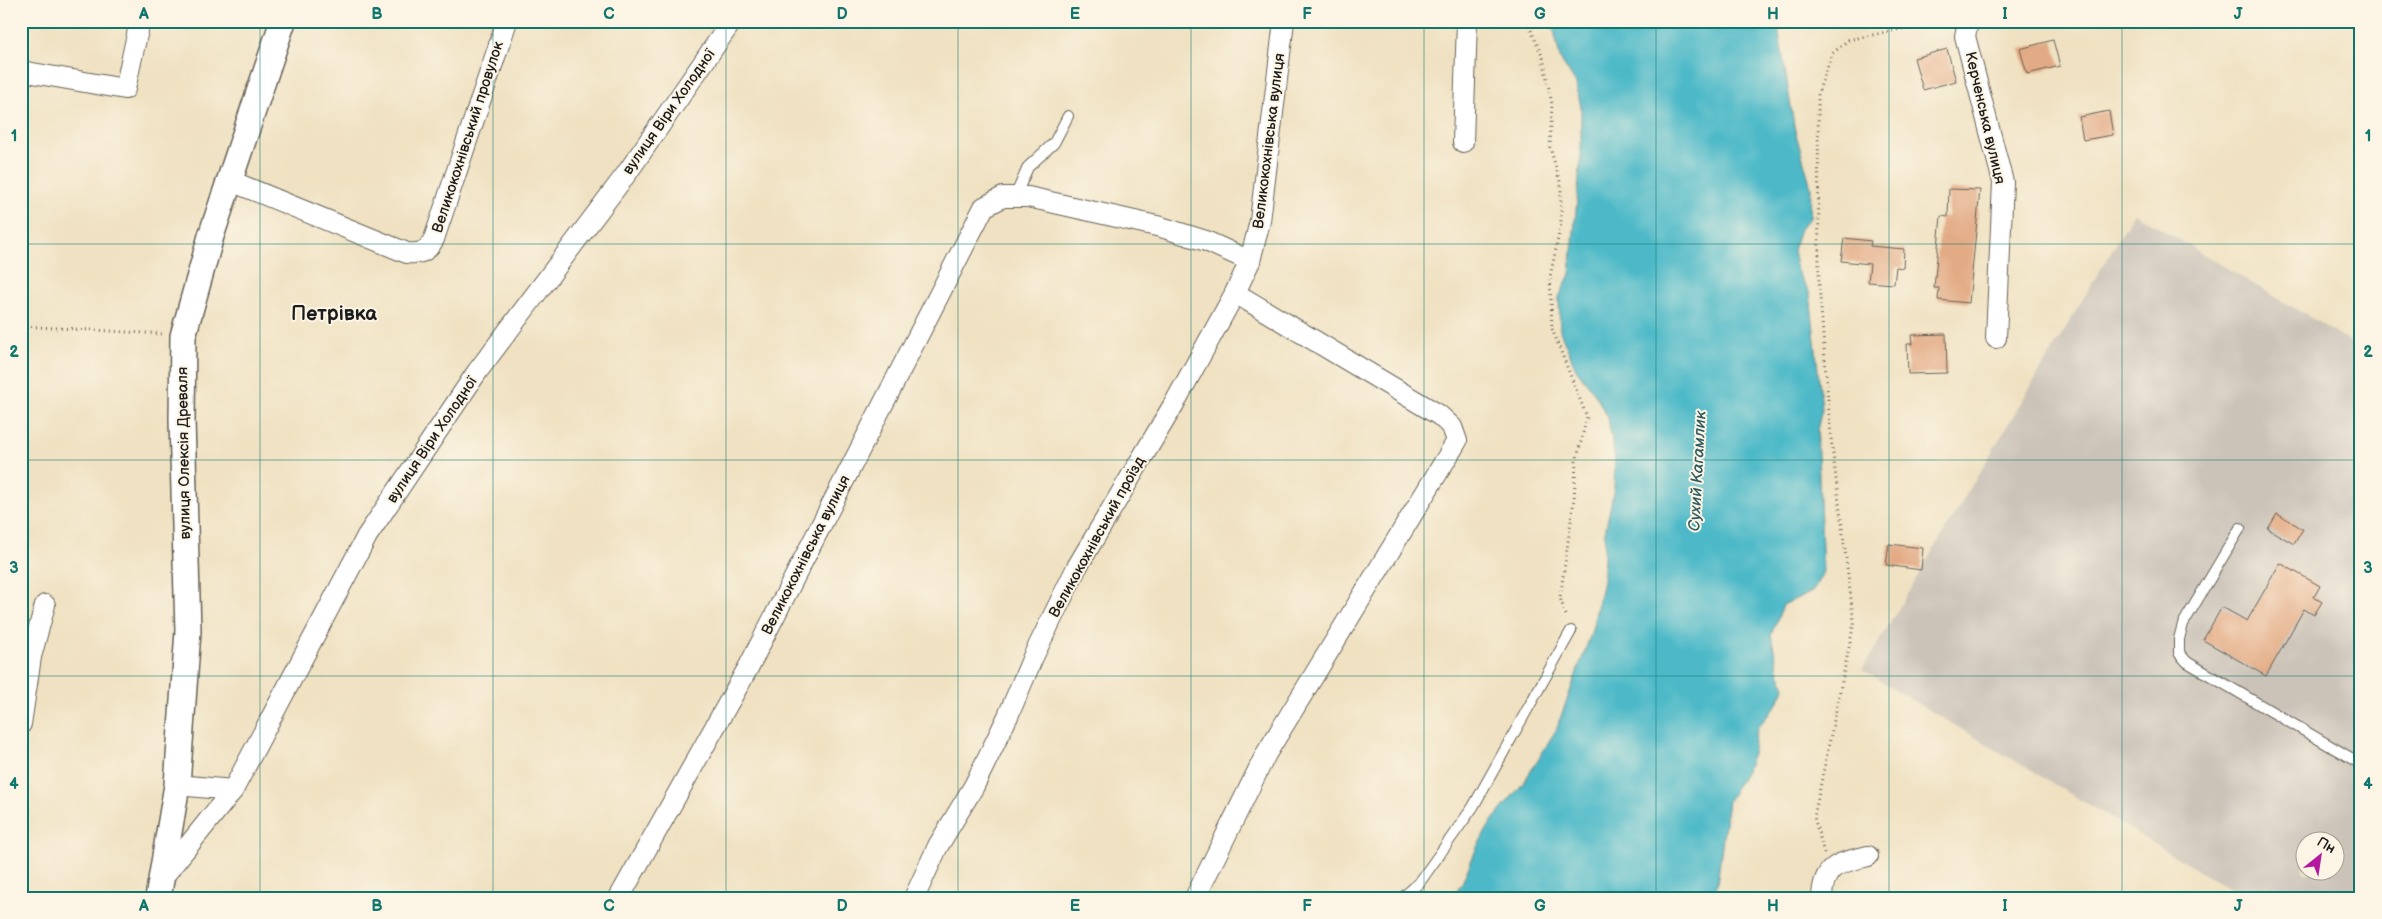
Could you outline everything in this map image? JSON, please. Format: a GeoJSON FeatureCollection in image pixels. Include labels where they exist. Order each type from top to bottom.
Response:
{"type":"FeatureCollection","features":[{"type":"Feature","properties":{"kind":"street"},"geometry":{"type":"LineString","coordinates":[[21,71],[125,89],[140,21]]}},
{"type":"Feature","properties":{"kind":"street","name":"вулиця Олексія Древаля"},"geometry":{"type":"LineString","coordinates":[[161,887],[177,784],[188,631],[182,420],[184,336],[211,236],[283,21]]}},
{"type":"Feature","properties":{"kind":"street","name":"Великокохнівський провулок"},"geometry":{"type":"LineString","coordinates":[[231,181],[407,253],[420,254],[429,249],[507,21]]}},
{"type":"Feature","properties":{"kind":"street","name":"вулиця Віри Холодної"},"geometry":{"type":"LineString","coordinates":[[161,887],[233,790],[367,536],[477,372],[627,173],[732,21]]}},
{"type":"Feature","properties":{"kind":"street","name":"Великокохнівська вулиця"},"geometry":{"type":"LineString","coordinates":[[1250,261],[1260,221],[1284,21]]}},
{"type":"Feature","properties":{"kind":"street"},"geometry":{"type":"LineString","coordinates":[[1462,142],[1468,21]]}},
{"type":"Feature","properties":{"kind":"street","name":"Керченська вулиця"},"geometry":{"type":"LineString","coordinates":[[1969,22],[1965,36],[2003,182],[1996,338]]}},
{"type":"Feature","properties":{"kind":"street","name":"Великокохнівська вулиця"},"geometry":{"type":"LineString","coordinates":[[619,898],[748,668],[984,206],[1003,196],[1016,197]]}},
{"type":"Feature","properties":{"kind":"street"},"geometry":{"type":"LineString","coordinates":[[1016,197],[1028,197],[1161,227],[1206,241],[1250,261]]}},
{"type":"Feature","properties":{"kind":"street","name":"Великокохнівський проїзд"},"geometry":{"type":"LineString","coordinates":[[914,898],[938,846],[974,786],[1008,716],[1033,657],[1077,567],[1174,404],[1235,293],[1250,261]]}},
{"type":"Feature","properties":{"kind":"street"},"geometry":{"type":"LineString","coordinates":[[1195,898],[1266,754],[1457,441],[1452,427],[1439,415],[1235,293]]}},
{"type":"Feature","properties":{"kind":"street"},"geometry":{"type":"LineString","coordinates":[[21,724],[31,657],[45,605]]}},
{"type":"Feature","properties":{"kind":"street"},"geometry":{"type":"LineString","coordinates":[[177,784],[233,790]]}},
{"type":"Feature","properties":{"kind":"street"},"geometry":{"type":"LineString","coordinates":[[1822,898],[1822,885],[1828,871],[1841,863],[1868,856]]}},
{"type":"Feature","properties":{"kind":"lane"},"geometry":{"type":"LineString","coordinates":[[1016,197],[1028,166],[1054,143],[1068,116]]}},
{"type":"Feature","properties":{"kind":"lane"},"geometry":{"type":"LineString","coordinates":[[2240,528],[2183,624],[2179,639],[2179,653],[2188,662],[2361,764]]}},
{"type":"Feature","properties":{"kind":"lane"},"geometry":{"type":"LineString","coordinates":[[1402,898],[1419,883],[1473,807],[1571,631]]}},
{"type":"Feature","properties":{"kind":"path"},"geometry":{"type":"LineString","coordinates":[[1527,21],[1544,58],[1552,104],[1550,147],[1561,185],[1561,224],[1550,277],[1552,329],[1587,417],[1576,462],[1574,500],[1560,598],[1571,631]]}},
{"type":"Feature","properties":{"kind":"path"},"geometry":{"type":"LineString","coordinates":[[1828,871],[1814,817],[1854,622],[1832,438],[1819,283],[1818,93],[1832,54],[1848,40],[1910,27],[1969,22]]}},
{"type":"Feature","properties":{"kind":"path"},"geometry":{"type":"LineString","coordinates":[[21,326],[184,336]]}},
{"type":"Feature","properties":{"kind":"shaded area"},"geometry":{"type":"Polygon","coordinates":[[[2134,213],[2361,348],[2361,878],[2349,898],[2245,898],[1862,670],[2134,213]]]}},
{"type":"Feature","properties":{"kind":"water","name":"Сухий Кагамлик"},"geometry":{"type":"Polygon","coordinates":[[[1552,21],[1777,21],[1795,131],[1811,187],[1810,218],[1800,229],[1793,250],[1797,271],[1810,293],[1822,409],[1817,430],[1823,572],[1813,591],[1783,605],[1771,635],[1779,673],[1785,687],[1775,707],[1757,728],[1750,764],[1728,801],[1715,898],[1451,898],[1462,883],[1478,845],[1492,821],[1524,782],[1556,730],[1591,634],[1603,581],[1605,532],[1614,489],[1615,460],[1608,418],[1595,394],[1576,369],[1560,331],[1559,297],[1570,274],[1581,157],[1581,107],[1576,84],[1560,58],[1552,21]]]}},
{"type":"Feature","properties":{"kind":"building"},"geometry":{"type":"Polygon","coordinates":[[[2053,40],[2060,66],[2027,74],[2020,49],[2053,40]]]}},
{"type":"Feature","properties":{"kind":"building"},"geometry":{"type":"Polygon","coordinates":[[[1947,49],[1956,81],[1923,90],[1914,58],[1947,49]]]}},
{"type":"Feature","properties":{"kind":"building"},"geometry":{"type":"Polygon","coordinates":[[[2109,111],[2113,135],[2083,140],[2079,117],[2109,111]]]}},
{"type":"Feature","properties":{"kind":"building"},"geometry":{"type":"Polygon","coordinates":[[[1949,189],[1980,190],[1969,303],[1938,300],[1939,288],[1934,288],[1941,216],[1948,217],[1949,189]]]}},
{"type":"Feature","properties":{"kind":"building"},"geometry":{"type":"Polygon","coordinates":[[[1844,238],[1871,241],[1870,246],[1904,249],[1903,268],[1896,267],[1894,284],[1868,282],[1870,264],[1841,261],[1844,238]]]}},
{"type":"Feature","properties":{"kind":"building"},"geometry":{"type":"Polygon","coordinates":[[[1946,334],[1947,373],[1908,374],[1907,344],[1912,344],[1911,335],[1946,334]]]}},
{"type":"Feature","properties":{"kind":"building"},"geometry":{"type":"Polygon","coordinates":[[[2277,514],[2303,529],[2294,544],[2268,529],[2277,514]]]}},
{"type":"Feature","properties":{"kind":"building"},"geometry":{"type":"Polygon","coordinates":[[[1889,544],[1923,548],[1921,570],[1886,565],[1889,544]]]}},
{"type":"Feature","properties":{"kind":"building"},"geometry":{"type":"Polygon","coordinates":[[[2280,563],[2320,586],[2314,597],[2322,602],[2314,615],[2304,609],[2266,676],[2203,640],[2222,607],[2247,621],[2280,563]]]}},
{"type":"Feature","properties":{"kind":"district","name":"Петрівка"},"geometry":{"type":"Point","coordinates":[334,314]}}]}
